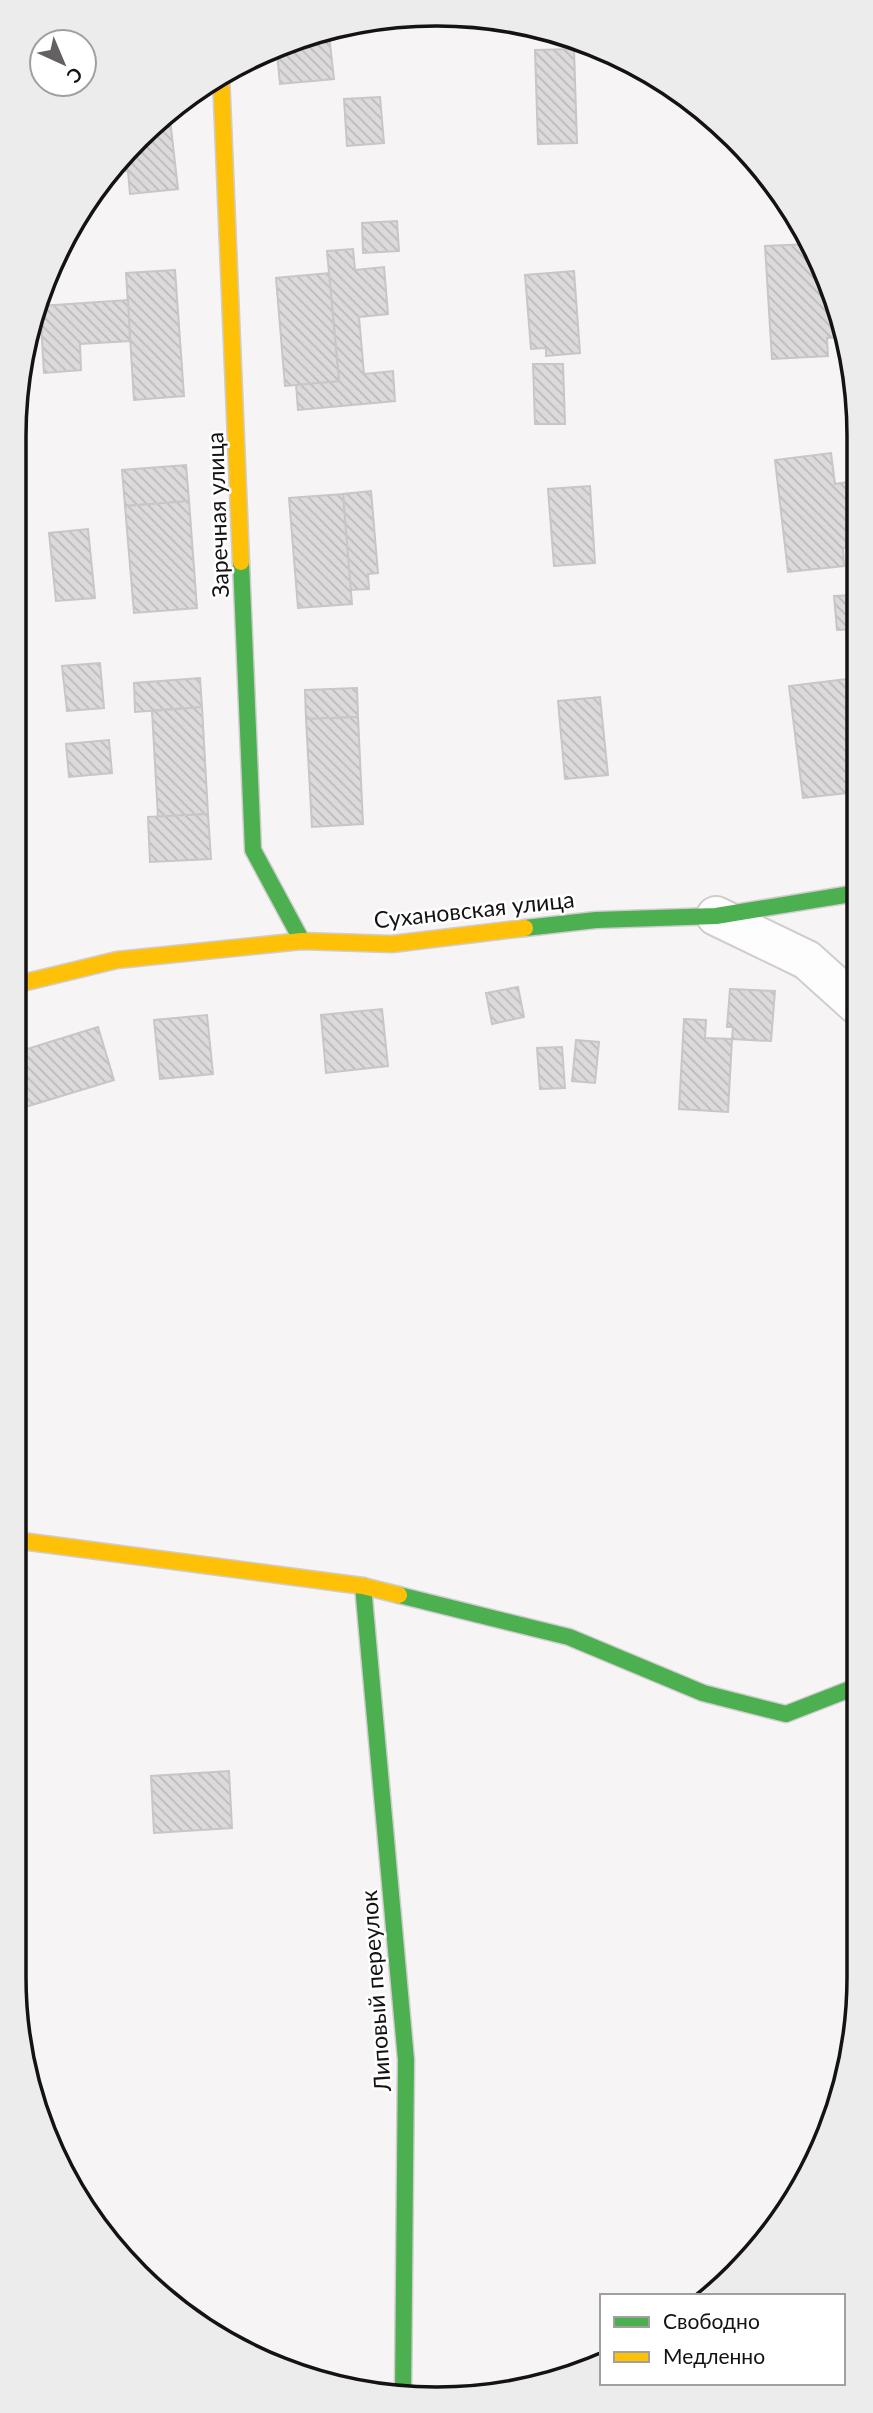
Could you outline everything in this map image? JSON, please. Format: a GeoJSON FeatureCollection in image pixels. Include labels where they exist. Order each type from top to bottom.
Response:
{"type":"FeatureCollection","features":[{"type":"Feature","properties":{"kind":"street","name":"Заречная улица"},"geometry":{"type":"LineString","coordinates":[[221,87],[253,850],[302,941]]}},
{"type":"Feature","properties":{"kind":"street","name":"Сухановская улица"},"geometry":{"type":"LineString","coordinates":[[26,982],[117,960],[302,941],[392,944],[596,920],[716,916],[847,894]]}},
{"type":"Feature","properties":{"kind":"street"},"geometry":{"type":"LineString","coordinates":[[716,916],[807,960],[847,996]]}},
{"type":"Feature","properties":{"kind":"street"},"geometry":{"type":"LineString","coordinates":[[26,1542],[363,1586],[569,1637],[703,1693],[786,1714],[847,1690]]}},
{"type":"Feature","properties":{"kind":"street","name":"Липовый переулок"},"geometry":{"type":"LineString","coordinates":[[363,1586],[406,2060],[403,2385]]}},
{"type":"Feature","properties":{"kind":"building"},"geometry":{"type":"Polygon","coordinates":[[[330,40],[334,79],[280,84],[278,58],[330,40]]]}},
{"type":"Feature","properties":{"kind":"building"},"geometry":{"type":"Polygon","coordinates":[[[535,50],[574,50],[577,143],[538,144],[535,50]]]}},
{"type":"Feature","properties":{"kind":"building"},"geometry":{"type":"Polygon","coordinates":[[[380,97],[384,143],[347,146],[344,99],[380,97]]]}},
{"type":"Feature","properties":{"kind":"building"},"geometry":{"type":"Polygon","coordinates":[[[171,124],[178,189],[130,194],[128,171],[124,171],[171,124]]]}},
{"type":"Feature","properties":{"kind":"building"},"geometry":{"type":"Polygon","coordinates":[[[397,221],[399,251],[363,253],[362,223],[397,221]]]}},
{"type":"Feature","properties":{"kind":"building"},"geometry":{"type":"Polygon","coordinates":[[[799,245],[816,280],[833,330],[835,337],[827,338],[828,356],[772,359],[765,246],[799,245]]]}},
{"type":"Feature","properties":{"kind":"building"},"geometry":{"type":"Polygon","coordinates":[[[353,249],[355,270],[384,267],[388,314],[359,317],[364,374],[393,371],[395,401],[298,410],[296,384],[339,381],[327,251],[353,249]]]}},
{"type":"Feature","properties":{"kind":"building"},"geometry":{"type":"Polygon","coordinates":[[[175,270],[184,396],[134,400],[126,273],[175,270]]]}},
{"type":"Feature","properties":{"kind":"building"},"geometry":{"type":"Polygon","coordinates":[[[574,271],[580,353],[546,356],[546,348],[531,349],[525,275],[574,271]]]}},
{"type":"Feature","properties":{"kind":"building"},"geometry":{"type":"Polygon","coordinates":[[[329,273],[339,381],[285,386],[276,278],[329,273]]]}},
{"type":"Feature","properties":{"kind":"building"},"geometry":{"type":"Polygon","coordinates":[[[128,300],[130,341],[80,344],[81,370],[44,373],[41,326],[48,305],[128,300]]]}},
{"type":"Feature","properties":{"kind":"building"},"geometry":{"type":"Polygon","coordinates":[[[533,364],[563,364],[565,424],[535,424],[533,364]]]}},
{"type":"Feature","properties":{"kind":"building"},"geometry":{"type":"Polygon","coordinates":[[[831,453],[835,484],[847,482],[847,548],[843,548],[844,566],[788,572],[775,460],[831,453]]]}},
{"type":"Feature","properties":{"kind":"building"},"geometry":{"type":"Polygon","coordinates":[[[186,465],[189,501],[125,506],[122,470],[186,465]]]}},
{"type":"Feature","properties":{"kind":"building"},"geometry":{"type":"Polygon","coordinates":[[[590,486],[595,563],[554,566],[548,489],[590,486]]]}},
{"type":"Feature","properties":{"kind":"building"},"geometry":{"type":"Polygon","coordinates":[[[371,491],[378,573],[368,574],[369,589],[350,590],[343,494],[371,491]]]}},
{"type":"Feature","properties":{"kind":"building"},"geometry":{"type":"Polygon","coordinates":[[[343,494],[352,604],[298,608],[289,498],[343,494]]]}},
{"type":"Feature","properties":{"kind":"building"},"geometry":{"type":"Polygon","coordinates":[[[189,501],[197,608],[134,613],[125,506],[189,501]]]}},
{"type":"Feature","properties":{"kind":"building"},"geometry":{"type":"Polygon","coordinates":[[[88,529],[95,598],[56,601],[49,533],[88,529]]]}},
{"type":"Feature","properties":{"kind":"building"},"geometry":{"type":"Polygon","coordinates":[[[847,595],[847,629],[837,630],[834,596],[847,595]]]}},
{"type":"Feature","properties":{"kind":"building"},"geometry":{"type":"Polygon","coordinates":[[[100,663],[104,708],[67,711],[62,666],[100,663]]]}},
{"type":"Feature","properties":{"kind":"building"},"geometry":{"type":"Polygon","coordinates":[[[200,678],[202,707],[135,712],[134,683],[200,678]]]}},
{"type":"Feature","properties":{"kind":"building"},"geometry":{"type":"Polygon","coordinates":[[[846,679],[847,793],[803,798],[789,686],[846,679]]]}},
{"type":"Feature","properties":{"kind":"building"},"geometry":{"type":"Polygon","coordinates":[[[357,688],[358,717],[306,719],[305,690],[357,688]]]}},
{"type":"Feature","properties":{"kind":"building"},"geometry":{"type":"Polygon","coordinates":[[[600,697],[608,775],[565,779],[558,701],[600,697]]]}},
{"type":"Feature","properties":{"kind":"building"},"geometry":{"type":"Polygon","coordinates":[[[202,707],[208,814],[158,817],[152,711],[202,707]]]}},
{"type":"Feature","properties":{"kind":"building"},"geometry":{"type":"Polygon","coordinates":[[[358,717],[363,824],[312,827],[306,719],[358,717]]]}},
{"type":"Feature","properties":{"kind":"building"},"geometry":{"type":"Polygon","coordinates":[[[109,740],[112,773],[69,777],[66,744],[109,740]]]}},
{"type":"Feature","properties":{"kind":"building"},"geometry":{"type":"Polygon","coordinates":[[[208,814],[211,859],[150,862],[148,817],[208,814]]]}},
{"type":"Feature","properties":{"kind":"building"},"geometry":{"type":"Polygon","coordinates":[[[518,987],[524,1017],[492,1024],[486,993],[518,987]]]}},
{"type":"Feature","properties":{"kind":"building"},"geometry":{"type":"Polygon","coordinates":[[[730,989],[775,991],[771,1041],[732,1039],[733,1027],[727,1027],[730,989]]]}},
{"type":"Feature","properties":{"kind":"building"},"geometry":{"type":"Polygon","coordinates":[[[382,1009],[388,1066],[326,1073],[321,1015],[382,1009]]]}},
{"type":"Feature","properties":{"kind":"building"},"geometry":{"type":"Polygon","coordinates":[[[207,1015],[213,1074],[160,1079],[154,1020],[207,1015]]]}},
{"type":"Feature","properties":{"kind":"building"},"geometry":{"type":"Polygon","coordinates":[[[684,1019],[706,1020],[705,1038],[732,1039],[728,1112],[679,1109],[684,1019]]]}},
{"type":"Feature","properties":{"kind":"building"},"geometry":{"type":"Polygon","coordinates":[[[98,1027],[114,1080],[26,1107],[26,1049],[98,1027]]]}},
{"type":"Feature","properties":{"kind":"building"},"geometry":{"type":"Polygon","coordinates":[[[576,1040],[599,1042],[595,1083],[572,1081],[576,1040]]]}},
{"type":"Feature","properties":{"kind":"building"},"geometry":{"type":"Polygon","coordinates":[[[562,1047],[565,1088],[540,1089],[537,1048],[562,1047]]]}},
{"type":"Feature","properties":{"kind":"building"},"geometry":{"type":"Polygon","coordinates":[[[229,1771],[232,1828],[154,1833],[151,1776],[229,1771]]]}},
{"type":"Feature","properties":{"kind":"traffic: fast"},"geometry":{"type":"LineString","coordinates":[[241,562],[253,850],[302,941]]}},
{"type":"Feature","properties":{"kind":"traffic: fast"},"geometry":{"type":"LineString","coordinates":[[525,928],[596,920],[716,916],[847,895]]}},
{"type":"Feature","properties":{"kind":"traffic: fast"},"geometry":{"type":"LineString","coordinates":[[363,1586],[406,2060],[403,2385]]}},
{"type":"Feature","properties":{"kind":"traffic: fast"},"geometry":{"type":"LineString","coordinates":[[399,1595],[569,1637],[703,1693],[786,1714],[847,1690]]}},
{"type":"Feature","properties":{"kind":"traffic: slow"},"geometry":{"type":"LineString","coordinates":[[221,87],[241,562]]}},
{"type":"Feature","properties":{"kind":"traffic: slow"},"geometry":{"type":"LineString","coordinates":[[26,982],[117,960],[302,941],[392,944],[525,928]]}},
{"type":"Feature","properties":{"kind":"traffic: slow"},"geometry":{"type":"LineString","coordinates":[[26,1542],[363,1586],[399,1595]]}}]}
